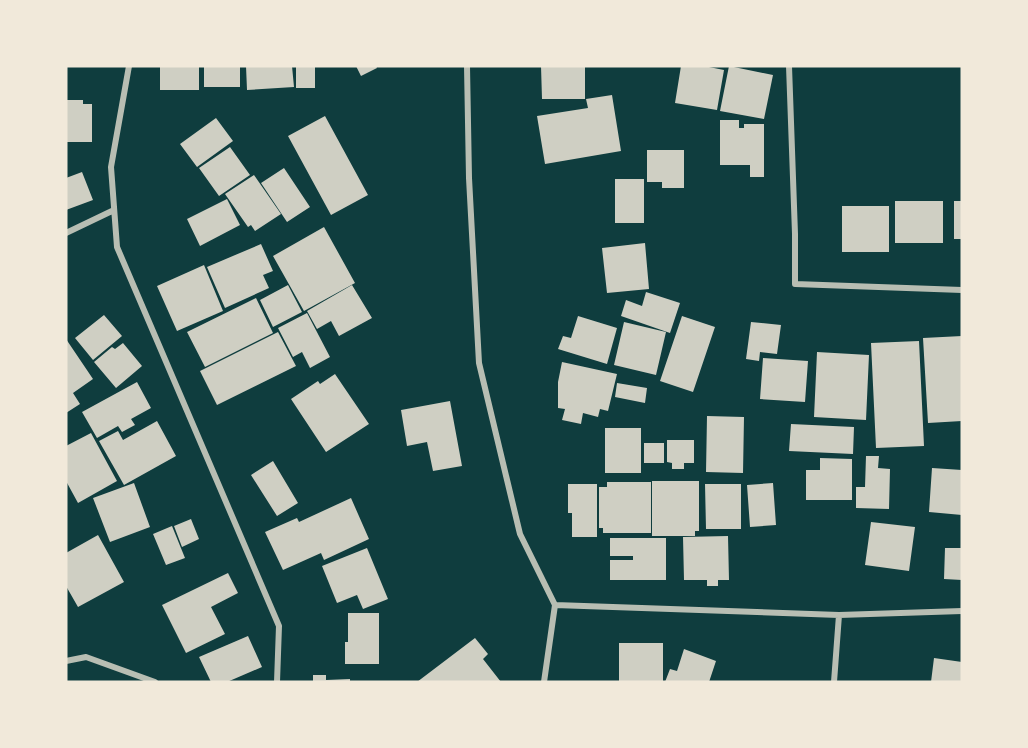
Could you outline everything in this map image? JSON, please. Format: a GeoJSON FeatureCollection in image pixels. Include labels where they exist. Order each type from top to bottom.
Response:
{"type":"FeatureCollection","features":[{"type":"Feature","properties":{"kind":"street"},"geometry":{"type":"LineString","coordinates":[[129,66],[111,167],[117,247],[279,626],[277,682]]}},
{"type":"Feature","properties":{"kind":"street"},"geometry":{"type":"LineString","coordinates":[[467,66],[469,178],[479,363],[520,534],[555,605],[544,682]]}},
{"type":"Feature","properties":{"kind":"street"},"geometry":{"type":"LineString","coordinates":[[789,66],[795,284],[962,290]]}},
{"type":"Feature","properties":{"kind":"street"},"geometry":{"type":"LineString","coordinates":[[66,233],[114,210]]}},
{"type":"Feature","properties":{"kind":"street"},"geometry":{"type":"LineString","coordinates":[[555,605],[839,615],[962,611]]}},
{"type":"Feature","properties":{"kind":"street"},"geometry":{"type":"LineString","coordinates":[[834,682],[839,615]]}},
{"type":"Feature","properties":{"kind":"street"},"geometry":{"type":"LineString","coordinates":[[66,660],[86,657],[155,682]]}},
{"type":"Feature","properties":{"kind":"building"},"geometry":{"type":"Polygon","coordinates":[[[160,66],[199,66],[199,90],[160,90],[160,66]]]}},
{"type":"Feature","properties":{"kind":"building"},"geometry":{"type":"Polygon","coordinates":[[[204,66],[240,66],[240,87],[204,87],[204,66]]]}},
{"type":"Feature","properties":{"kind":"building"},"geometry":{"type":"Polygon","coordinates":[[[246,66],[292,66],[294,87],[247,90],[246,66]]]}},
{"type":"Feature","properties":{"kind":"building"},"geometry":{"type":"Polygon","coordinates":[[[296,66],[315,66],[315,88],[296,88],[296,66]]]}},
{"type":"Feature","properties":{"kind":"building"},"geometry":{"type":"Polygon","coordinates":[[[356,66],[376,66],[377,68],[361,76],[356,66]]]}},
{"type":"Feature","properties":{"kind":"building"},"geometry":{"type":"Polygon","coordinates":[[[541,66],[585,66],[585,99],[542,99],[541,66]]]}},
{"type":"Feature","properties":{"kind":"building"},"geometry":{"type":"Polygon","coordinates":[[[681,66],[704,66],[724,70],[717,110],[675,103],[681,66]]]}},
{"type":"Feature","properties":{"kind":"building"},"geometry":{"type":"Polygon","coordinates":[[[729,66],[773,75],[764,119],[720,111],[729,66]]]}},
{"type":"Feature","properties":{"kind":"building"},"geometry":{"type":"Polygon","coordinates":[[[612,95],[621,151],[545,164],[537,116],[588,108],[586,99],[612,95]]]}},
{"type":"Feature","properties":{"kind":"building"},"geometry":{"type":"Polygon","coordinates":[[[66,100],[83,100],[83,104],[92,104],[92,142],[66,142],[66,100]]]}},
{"type":"Feature","properties":{"kind":"building"},"geometry":{"type":"Polygon","coordinates":[[[325,116],[368,195],[331,215],[288,136],[325,116]]]}},
{"type":"Feature","properties":{"kind":"building"},"geometry":{"type":"Polygon","coordinates":[[[216,118],[233,141],[197,167],[180,144],[216,118]]]}},
{"type":"Feature","properties":{"kind":"building"},"geometry":{"type":"Polygon","coordinates":[[[720,120],[739,120],[739,128],[744,128],[744,124],[764,124],[764,177],[750,177],[750,165],[720,165],[720,120]]]}},
{"type":"Feature","properties":{"kind":"building"},"geometry":{"type":"Polygon","coordinates":[[[230,147],[250,175],[219,196],[199,168],[230,147]]]}},
{"type":"Feature","properties":{"kind":"building"},"geometry":{"type":"Polygon","coordinates":[[[647,150],[684,150],[684,188],[662,188],[662,182],[647,182],[647,150]]]}},
{"type":"Feature","properties":{"kind":"building"},"geometry":{"type":"Polygon","coordinates":[[[284,168],[310,207],[287,222],[261,183],[284,168]]]}},
{"type":"Feature","properties":{"kind":"building"},"geometry":{"type":"Polygon","coordinates":[[[82,172],[93,200],[66,210],[66,178],[82,172]]]}},
{"type":"Feature","properties":{"kind":"building"},"geometry":{"type":"Polygon","coordinates":[[[254,175],[281,214],[255,231],[251,225],[248,227],[225,194],[254,175]]]}},
{"type":"Feature","properties":{"kind":"building"},"geometry":{"type":"Polygon","coordinates":[[[615,179],[644,179],[644,223],[615,223],[615,179]]]}},
{"type":"Feature","properties":{"kind":"building"},"geometry":{"type":"Polygon","coordinates":[[[227,199],[240,225],[200,246],[187,219],[227,199]]]}},
{"type":"Feature","properties":{"kind":"building"},"geometry":{"type":"Polygon","coordinates":[[[895,201],[943,201],[943,243],[895,243],[895,201]]]}},
{"type":"Feature","properties":{"kind":"building"},"geometry":{"type":"Polygon","coordinates":[[[954,201],[962,201],[962,239],[954,239],[954,201]]]}},
{"type":"Feature","properties":{"kind":"building"},"geometry":{"type":"Polygon","coordinates":[[[842,206],[889,206],[889,252],[842,252],[842,206]]]}},
{"type":"Feature","properties":{"kind":"building"},"geometry":{"type":"Polygon","coordinates":[[[324,227],[355,283],[304,311],[273,256],[324,227]]]}},
{"type":"Feature","properties":{"kind":"building"},"geometry":{"type":"Polygon","coordinates":[[[645,243],[649,289],[607,293],[602,248],[645,243]]]}},
{"type":"Feature","properties":{"kind":"building"},"geometry":{"type":"Polygon","coordinates":[[[261,244],[273,271],[263,275],[269,288],[225,308],[207,267],[261,244]]]}},
{"type":"Feature","properties":{"kind":"building"},"geometry":{"type":"Polygon","coordinates":[[[204,265],[223,311],[177,331],[157,286],[204,265]]]}},
{"type":"Feature","properties":{"kind":"building"},"geometry":{"type":"Polygon","coordinates":[[[288,285],[302,312],[273,327],[260,300],[288,285]]]}},
{"type":"Feature","properties":{"kind":"building"},"geometry":{"type":"Polygon","coordinates":[[[352,285],[372,318],[339,336],[331,321],[317,329],[307,311],[352,285]]]}},
{"type":"Feature","properties":{"kind":"building"},"geometry":{"type":"Polygon","coordinates":[[[646,292],[680,303],[670,333],[621,316],[626,300],[642,306],[646,292]]]}},
{"type":"Feature","properties":{"kind":"building"},"geometry":{"type":"Polygon","coordinates":[[[256,298],[273,333],[205,367],[187,332],[256,298]]]}},
{"type":"Feature","properties":{"kind":"building"},"geometry":{"type":"Polygon","coordinates":[[[307,313],[330,357],[310,368],[302,352],[293,357],[278,328],[307,313]]]}},
{"type":"Feature","properties":{"kind":"building"},"geometry":{"type":"Polygon","coordinates":[[[104,315],[122,336],[93,360],[75,338],[104,315]]]}},
{"type":"Feature","properties":{"kind":"building"},"geometry":{"type":"Polygon","coordinates":[[[578,316],[617,328],[607,364],[558,349],[563,336],[571,338],[578,316]]]}},
{"type":"Feature","properties":{"kind":"building"},"geometry":{"type":"Polygon","coordinates":[[[682,316],[715,327],[693,392],[660,381],[682,316]]]}},
{"type":"Feature","properties":{"kind":"building"},"geometry":{"type":"Polygon","coordinates":[[[624,322],[666,332],[656,375],[614,365],[624,322]]]}},
{"type":"Feature","properties":{"kind":"building"},"geometry":{"type":"Polygon","coordinates":[[[751,322],[781,325],[777,354],[760,352],[759,361],[746,359],[751,322]]]}},
{"type":"Feature","properties":{"kind":"building"},"geometry":{"type":"Polygon","coordinates":[[[278,332],[296,366],[217,405],[200,371],[278,332]]]}},
{"type":"Feature","properties":{"kind":"building"},"geometry":{"type":"Polygon","coordinates":[[[962,336],[962,421],[928,423],[923,338],[962,336]]]}},
{"type":"Feature","properties":{"kind":"building"},"geometry":{"type":"Polygon","coordinates":[[[66,339],[93,379],[73,393],[80,404],[66,413],[66,339]]]}},
{"type":"Feature","properties":{"kind":"building"},"geometry":{"type":"Polygon","coordinates":[[[919,341],[924,446],[876,448],[871,343],[919,341]]]}},
{"type":"Feature","properties":{"kind":"building"},"geometry":{"type":"Polygon","coordinates":[[[123,343],[142,366],[116,388],[94,362],[112,347],[115,349],[123,343]]]}},
{"type":"Feature","properties":{"kind":"building"},"geometry":{"type":"Polygon","coordinates":[[[817,352],[869,355],[866,420],[814,417],[817,352]]]}},
{"type":"Feature","properties":{"kind":"building"},"geometry":{"type":"Polygon","coordinates":[[[763,358],[808,361],[805,402],[760,399],[763,358]]]}},
{"type":"Feature","properties":{"kind":"building"},"geometry":{"type":"Polygon","coordinates":[[[562,362],[617,374],[608,411],[600,409],[598,417],[583,413],[581,424],[562,420],[565,409],[558,408],[558,382],[562,362]]]}},
{"type":"Feature","properties":{"kind":"building"},"geometry":{"type":"Polygon","coordinates":[[[335,374],[369,424],[326,452],[291,399],[318,381],[320,384],[335,374]]]}},
{"type":"Feature","properties":{"kind":"building"},"geometry":{"type":"Polygon","coordinates":[[[137,382],[151,408],[131,419],[135,425],[122,432],[118,426],[97,438],[82,412],[137,382]]]}},
{"type":"Feature","properties":{"kind":"building"},"geometry":{"type":"Polygon","coordinates":[[[617,383],[647,388],[645,403],[615,397],[617,383]]]}},
{"type":"Feature","properties":{"kind":"building"},"geometry":{"type":"Polygon","coordinates":[[[450,401],[462,466],[433,471],[427,442],[407,446],[401,410],[450,401]]]}},
{"type":"Feature","properties":{"kind":"building"},"geometry":{"type":"Polygon","coordinates":[[[707,416],[744,417],[743,473],[706,472],[707,416]]]}},
{"type":"Feature","properties":{"kind":"building"},"geometry":{"type":"Polygon","coordinates":[[[157,421],[176,456],[124,485],[99,441],[118,431],[123,440],[157,421]]]}},
{"type":"Feature","properties":{"kind":"building"},"geometry":{"type":"Polygon","coordinates":[[[791,424],[854,427],[853,454],[789,451],[791,424]]]}},
{"type":"Feature","properties":{"kind":"building"},"geometry":{"type":"Polygon","coordinates":[[[605,428],[641,428],[641,473],[605,473],[605,428]]]}},
{"type":"Feature","properties":{"kind":"building"},"geometry":{"type":"Polygon","coordinates":[[[91,433],[117,481],[78,503],[66,481],[66,446],[91,433]]]}},
{"type":"Feature","properties":{"kind":"building"},"geometry":{"type":"Polygon","coordinates":[[[667,440],[694,440],[694,463],[684,463],[684,469],[672,469],[672,463],[667,462],[667,440]]]}},
{"type":"Feature","properties":{"kind":"building"},"geometry":{"type":"Polygon","coordinates":[[[644,443],[664,443],[664,463],[644,463],[644,443]]]}},
{"type":"Feature","properties":{"kind":"building"},"geometry":{"type":"Polygon","coordinates":[[[866,456],[879,456],[878,468],[890,469],[889,509],[856,508],[856,487],[865,487],[866,456]]]}},
{"type":"Feature","properties":{"kind":"building"},"geometry":{"type":"Polygon","coordinates":[[[820,458],[852,459],[852,500],[806,500],[806,470],[820,470],[820,458]]]}},
{"type":"Feature","properties":{"kind":"building"},"geometry":{"type":"Polygon","coordinates":[[[273,461],[298,503],[277,516],[251,475],[273,461]]]}},
{"type":"Feature","properties":{"kind":"building"},"geometry":{"type":"Polygon","coordinates":[[[932,468],[962,470],[962,515],[929,512],[932,468]]]}},
{"type":"Feature","properties":{"kind":"building"},"geometry":{"type":"Polygon","coordinates":[[[652,481],[699,481],[699,531],[695,531],[695,536],[652,536],[652,481]]]}},
{"type":"Feature","properties":{"kind":"building"},"geometry":{"type":"Polygon","coordinates":[[[607,482],[651,482],[651,533],[603,533],[603,528],[599,528],[599,487],[607,487],[607,482]]]}},
{"type":"Feature","properties":{"kind":"building"},"geometry":{"type":"Polygon","coordinates":[[[134,483],[150,527],[110,542],[93,498],[134,483]]]}},
{"type":"Feature","properties":{"kind":"building"},"geometry":{"type":"Polygon","coordinates":[[[773,483],[776,525],[750,527],[747,485],[773,483]]]}},
{"type":"Feature","properties":{"kind":"building"},"geometry":{"type":"Polygon","coordinates":[[[568,484],[597,484],[597,537],[572,537],[572,513],[568,513],[568,484]]]}},
{"type":"Feature","properties":{"kind":"building"},"geometry":{"type":"Polygon","coordinates":[[[705,484],[741,484],[741,529],[706,529],[705,484]]]}},
{"type":"Feature","properties":{"kind":"building"},"geometry":{"type":"Polygon","coordinates":[[[351,498],[369,539],[324,560],[321,553],[283,570],[265,532],[297,518],[299,522],[351,498]]]}},
{"type":"Feature","properties":{"kind":"building"},"geometry":{"type":"Polygon","coordinates":[[[191,519],[199,539],[182,547],[174,526],[191,519]]]}},
{"type":"Feature","properties":{"kind":"building"},"geometry":{"type":"Polygon","coordinates":[[[871,522],[915,527],[909,571],[865,565],[871,522]]]}},
{"type":"Feature","properties":{"kind":"building"},"geometry":{"type":"Polygon","coordinates":[[[172,526],[185,558],[166,565],[153,534],[172,526]]]}},
{"type":"Feature","properties":{"kind":"building"},"geometry":{"type":"Polygon","coordinates":[[[98,535],[124,582],[78,607],[66,586],[66,553],[98,535]]]}},
{"type":"Feature","properties":{"kind":"building"},"geometry":{"type":"Polygon","coordinates":[[[728,536],[729,580],[718,580],[718,586],[707,586],[707,580],[684,580],[683,537],[728,536]]]}},
{"type":"Feature","properties":{"kind":"building"},"geometry":{"type":"Polygon","coordinates":[[[610,538],[666,538],[666,580],[610,580],[610,560],[633,560],[633,556],[610,556],[610,538]]]}},
{"type":"Feature","properties":{"kind":"building"},"geometry":{"type":"Polygon","coordinates":[[[367,548],[388,599],[363,609],[357,595],[337,603],[322,566],[367,548]]]}},
{"type":"Feature","properties":{"kind":"building"},"geometry":{"type":"Polygon","coordinates":[[[945,548],[962,548],[962,580],[944,579],[945,548]]]}},
{"type":"Feature","properties":{"kind":"building"},"geometry":{"type":"Polygon","coordinates":[[[228,573],[238,593],[211,607],[225,634],[186,653],[162,605],[228,573]]]}},
{"type":"Feature","properties":{"kind":"building"},"geometry":{"type":"Polygon","coordinates":[[[348,613],[379,613],[379,664],[345,664],[348,613]]]}},
{"type":"Feature","properties":{"kind":"building"},"geometry":{"type":"Polygon","coordinates":[[[248,636],[262,667],[227,682],[211,682],[199,657],[248,636]]]}},
{"type":"Feature","properties":{"kind":"building"},"geometry":{"type":"Polygon","coordinates":[[[475,638],[488,654],[483,659],[501,682],[417,682],[475,638]]]}},
{"type":"Feature","properties":{"kind":"building"},"geometry":{"type":"Polygon","coordinates":[[[619,643],[663,643],[663,682],[619,681],[619,643]]]}},
{"type":"Feature","properties":{"kind":"building"},"geometry":{"type":"Polygon","coordinates":[[[684,649],[716,661],[709,682],[665,682],[670,669],[677,671],[684,649]]]}},
{"type":"Feature","properties":{"kind":"building"},"geometry":{"type":"Polygon","coordinates":[[[934,658],[962,662],[962,682],[931,682],[934,658]]]}},
{"type":"Feature","properties":{"kind":"building"},"geometry":{"type":"Polygon","coordinates":[[[313,675],[326,675],[326,680],[350,679],[350,682],[313,682],[313,675]]]}}]}
